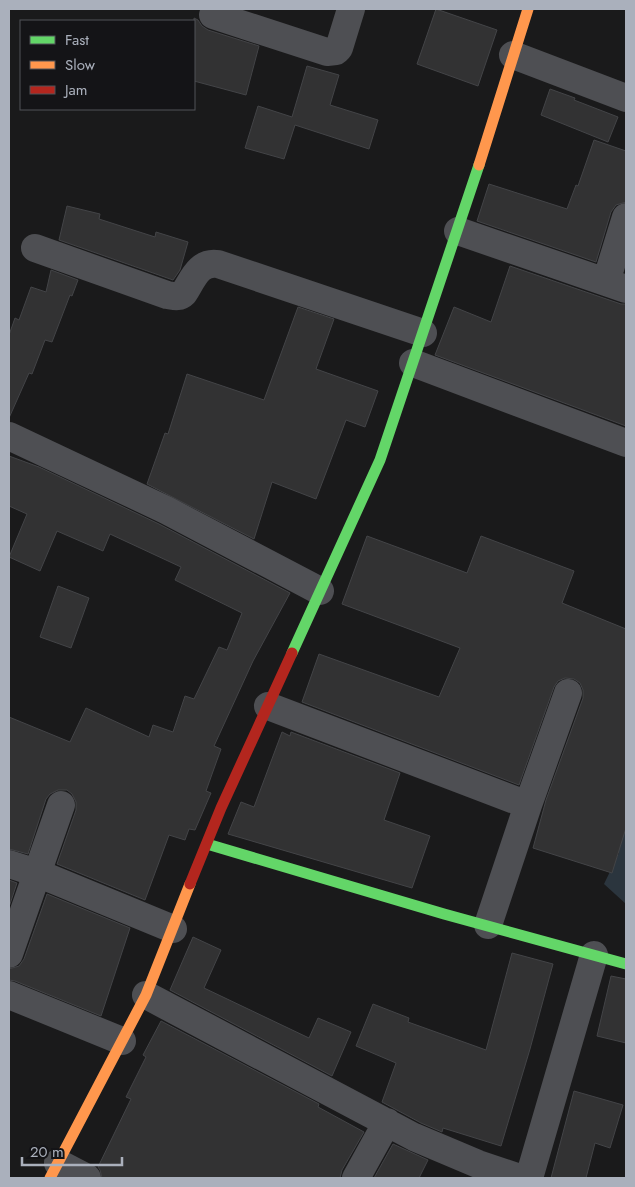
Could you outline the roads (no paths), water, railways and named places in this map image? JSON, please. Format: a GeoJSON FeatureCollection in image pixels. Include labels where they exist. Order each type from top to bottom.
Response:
{"type":"FeatureCollection","features":[{"type":"Feature","properties":{"kind":"main road"},"geometry":{"type":"LineString","coordinates":[[54,1171],[146,995],[207,844],[380,460],[458,231],[528,9]]}},
{"type":"Feature","properties":{"kind":"main road"},"geometry":{"type":"LineString","coordinates":[[207,844],[626,964]]}},
{"type":"Feature","properties":{"kind":"street"},"geometry":{"type":"LineString","coordinates":[[213,15],[327,52],[336,51],[339,48],[351,9]]}},
{"type":"Feature","properties":{"kind":"street"},"geometry":{"type":"LineString","coordinates":[[513,55],[626,98]]}},
{"type":"Feature","properties":{"kind":"street"},"geometry":{"type":"LineString","coordinates":[[458,231],[616,286],[626,217]]}},
{"type":"Feature","properties":{"kind":"street"},"geometry":{"type":"LineString","coordinates":[[35,248],[167,296],[181,296],[201,267],[208,264],[218,264],[423,332]]}},
{"type":"Feature","properties":{"kind":"street"},"geometry":{"type":"LineString","coordinates":[[413,363],[626,442]]}},
{"type":"Feature","properties":{"kind":"street"},"geometry":{"type":"LineString","coordinates":[[9,436],[166,510],[320,591]]}},
{"type":"Feature","properties":{"kind":"street"},"geometry":{"type":"LineString","coordinates":[[488,926],[568,693]]}},
{"type":"Feature","properties":{"kind":"street"},"geometry":{"type":"LineString","coordinates":[[268,706],[528,805]]}},
{"type":"Feature","properties":{"kind":"street"},"geometry":{"type":"LineString","coordinates":[[9,954],[61,805]]}},
{"type":"Feature","properties":{"kind":"street"},"geometry":{"type":"LineString","coordinates":[[9,864],[37,873],[173,929]]}},
{"type":"Feature","properties":{"kind":"street"},"geometry":{"type":"LineString","coordinates":[[528,1178],[594,955]]}},
{"type":"Feature","properties":{"kind":"street"},"geometry":{"type":"LineString","coordinates":[[9,995],[122,1041]]}},
{"type":"Feature","properties":{"kind":"street"},"geometry":{"type":"LineString","coordinates":[[146,995],[414,1137],[478,1164],[520,1178]]}},
{"type":"Feature","properties":{"kind":"street"},"geometry":{"type":"LineString","coordinates":[[356,1178],[387,1122]]}},
{"type":"Feature","properties":{"kind":"street"},"geometry":{"type":"LineString","coordinates":[[54,1171],[87,1178]]}}]}
